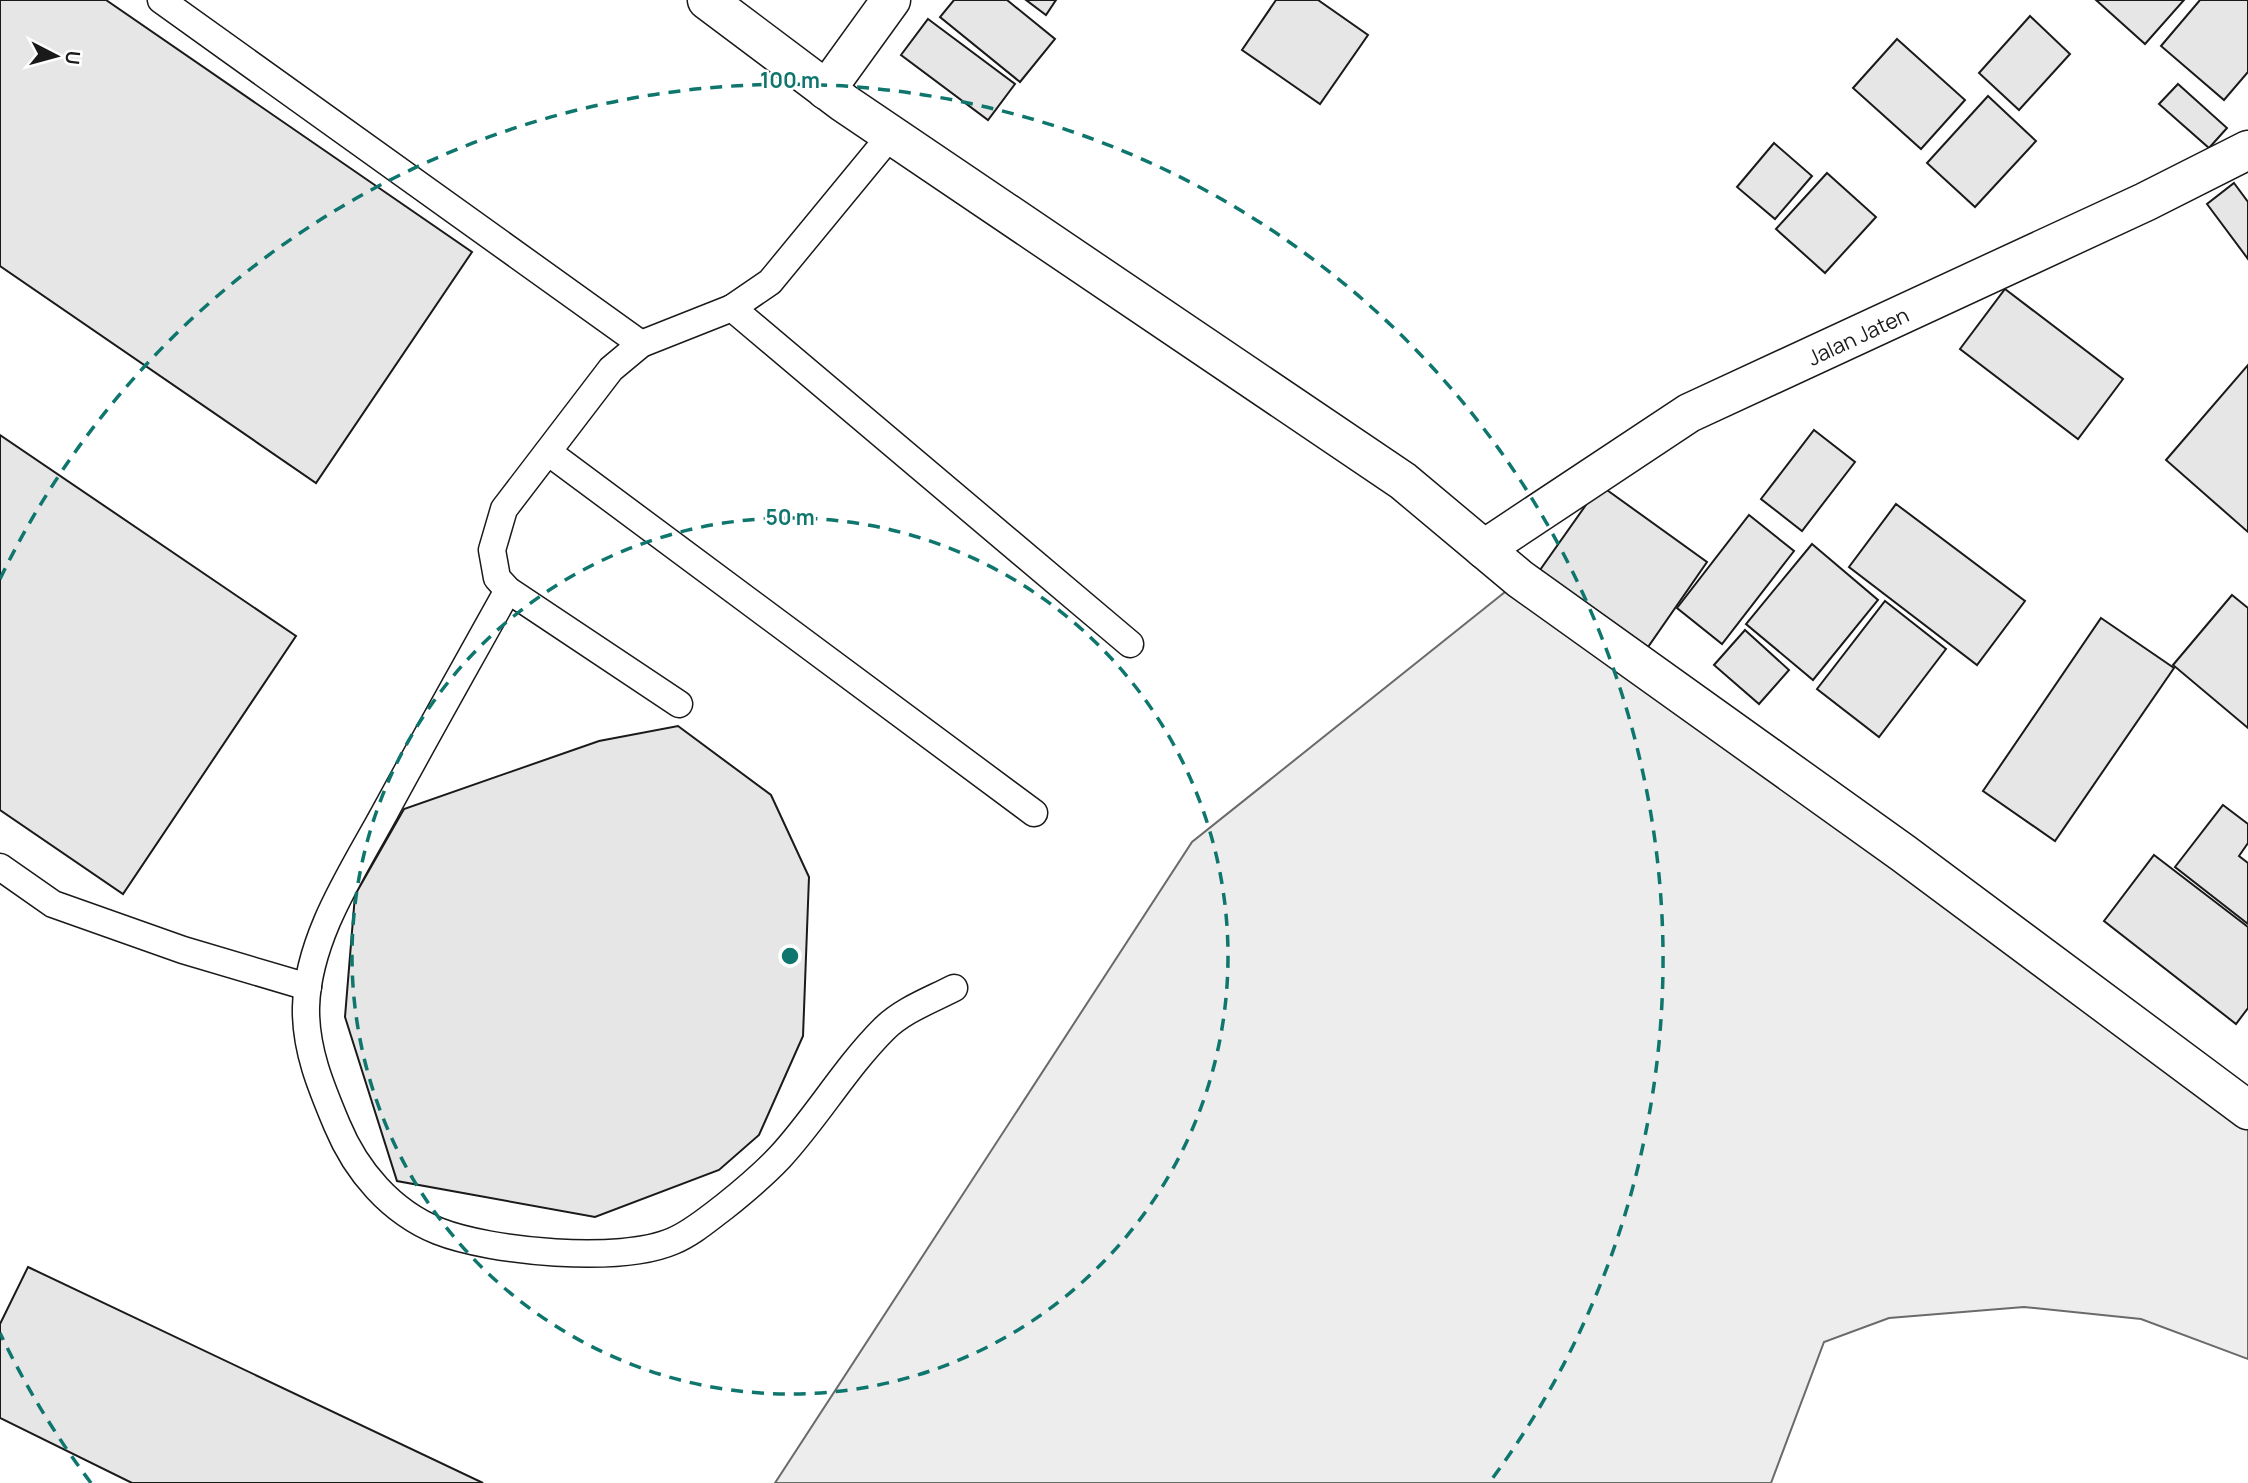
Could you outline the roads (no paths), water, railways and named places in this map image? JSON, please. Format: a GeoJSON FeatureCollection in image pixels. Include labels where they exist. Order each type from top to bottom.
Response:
{"type":"FeatureCollection","features":[{"type":"Feature","properties":{"kind":"main road"},"geometry":{"type":"LineString","coordinates":[[707,0],[891,135],[1402,481],[1520,579],[1903,853],[2248,1110]]}},
{"type":"Feature","properties":{"kind":"main road"},"geometry":{"type":"LineString","coordinates":[[826,89],[891,0]]}},
{"type":"Feature","properties":{"kind":"main road","name":"Jalan Jaten"},"geometry":{"type":"LineString","coordinates":[[1484,549],[1689,413],[2133,208],[2248,150]]}},
{"type":"Feature","properties":{"kind":"lane"},"geometry":{"type":"LineString","coordinates":[[161,0],[640,344]]}},
{"type":"Feature","properties":{"kind":"lane"},"geometry":{"type":"LineString","coordinates":[[680,704],[508,590],[497,578],[492,550],[504,509],[611,369],[640,344],[732,308],[770,282],[891,135]]}},
{"type":"Feature","properties":{"kind":"lane"},"geometry":{"type":"LineString","coordinates":[[732,308],[1130,644]]}},
{"type":"Feature","properties":{"kind":"lane"},"geometry":{"type":"LineString","coordinates":[[548,452],[1034,813]]}},
{"type":"Feature","properties":{"kind":"lane"},"geometry":{"type":"LineString","coordinates":[[508,590],[337,901],[314,959],[308,987],[308,1038],[319,1084],[346,1147],[390,1204],[421,1224],[450,1236],[513,1248],[598,1253],[652,1249],[677,1240],[703,1223],[781,1156],[885,1028],[908,1011],[954,988]]}},
{"type":"Feature","properties":{"kind":"lane"},"geometry":{"type":"LineString","coordinates":[[0,867],[53,904],[183,950],[308,987]]}}]}
